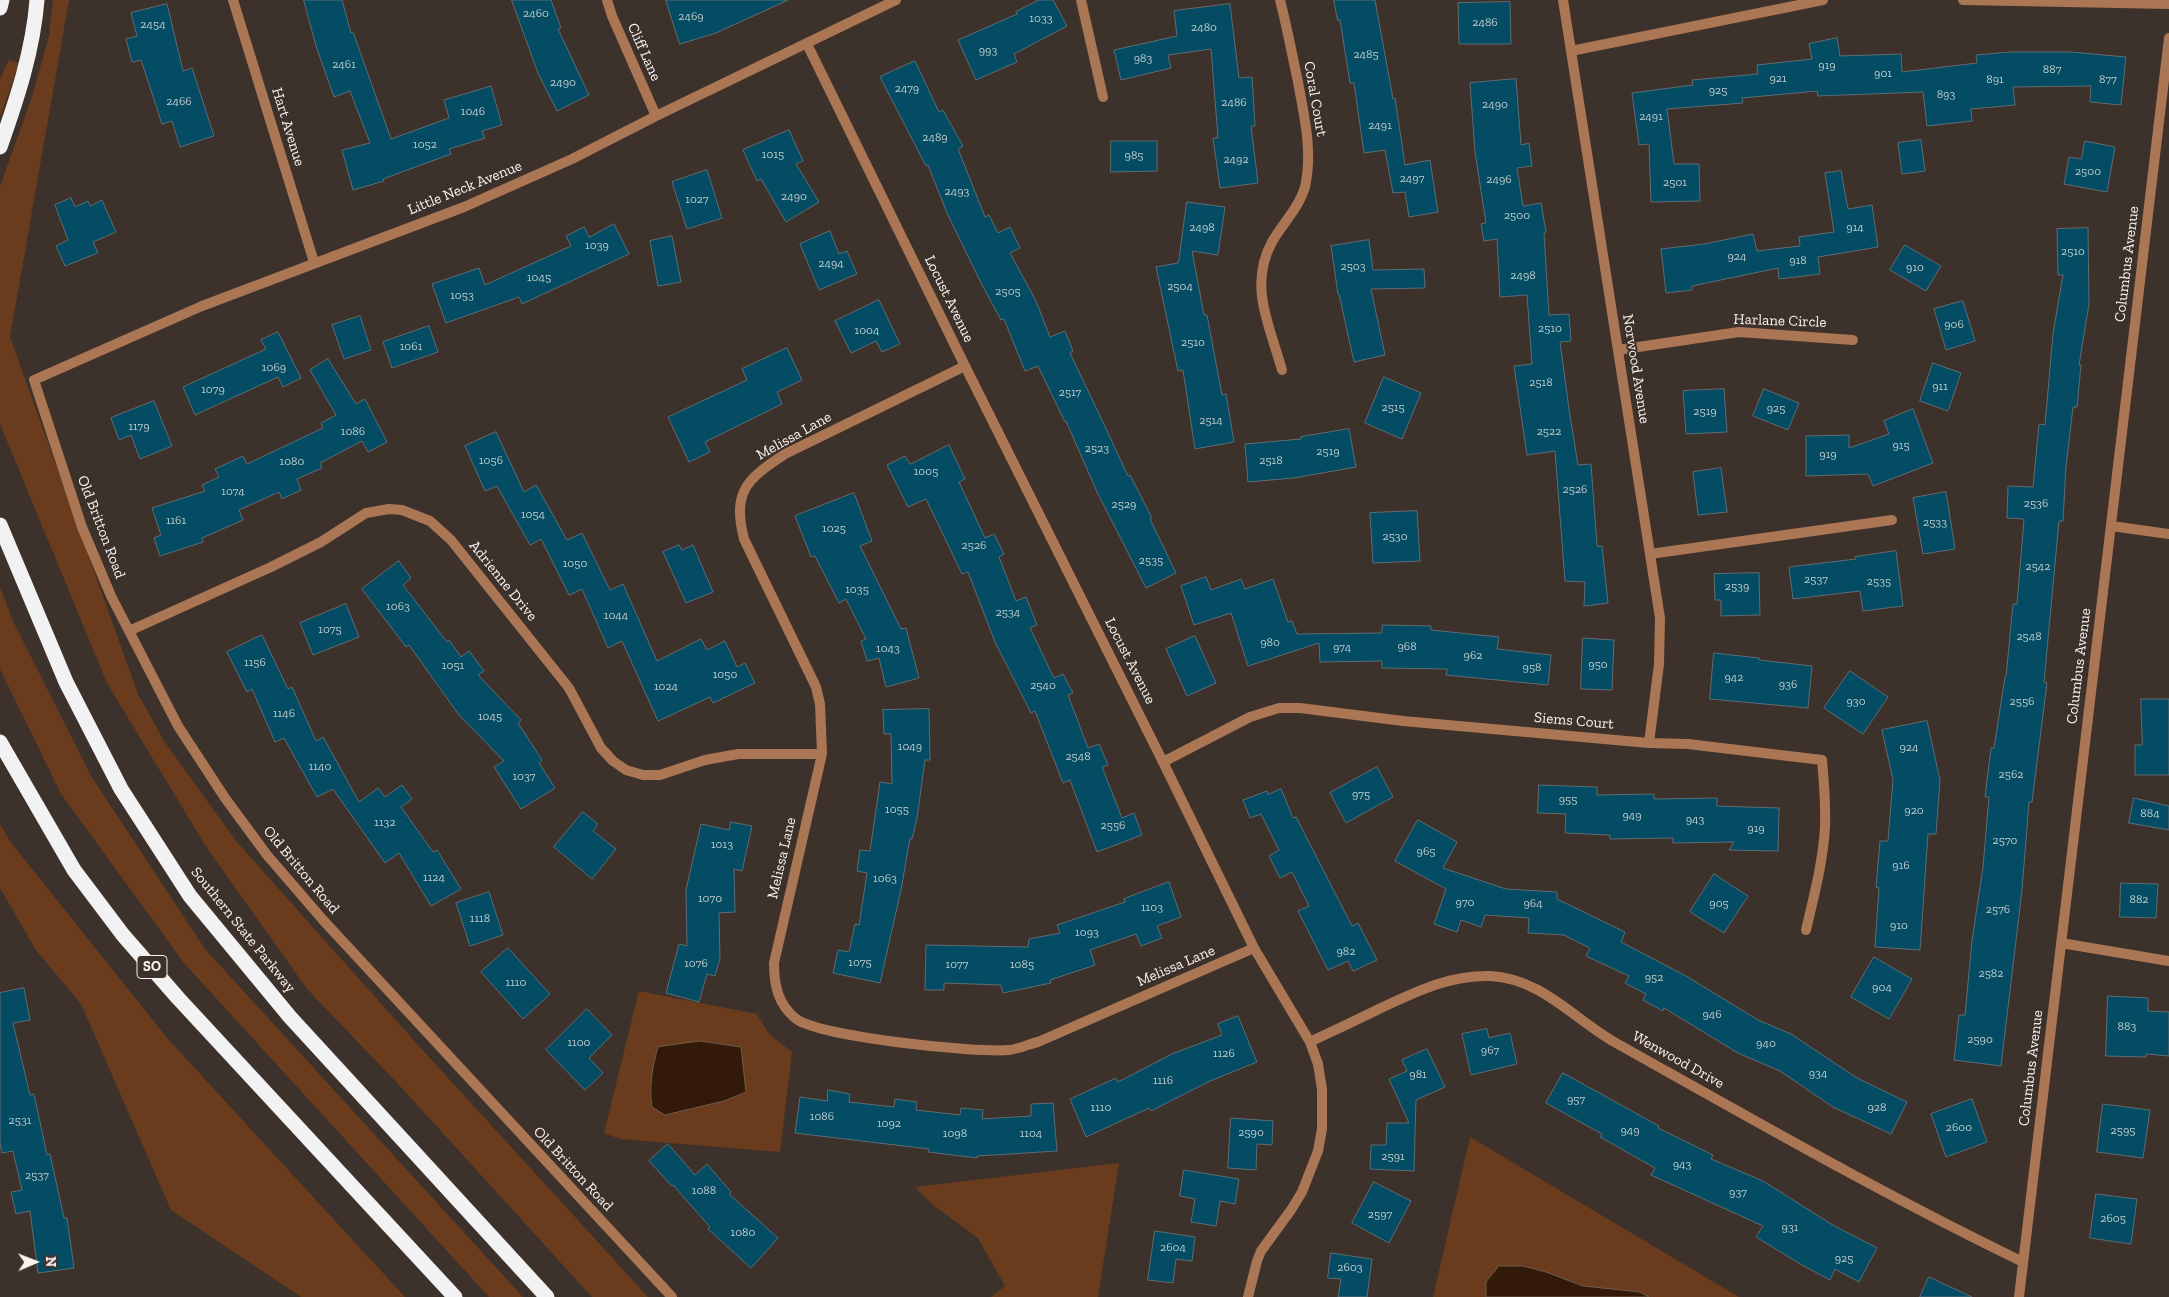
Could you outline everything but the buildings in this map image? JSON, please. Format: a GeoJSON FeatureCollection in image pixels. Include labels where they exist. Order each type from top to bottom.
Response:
{"type":"FeatureCollection","features":[{"type":"Feature","properties":{"kind":"highway"},"geometry":{"type":"LineString","coordinates":[[0,8],[2,0]]}},
{"type":"Feature","properties":{"kind":"highway"},"geometry":{"type":"LineString","coordinates":[[0,147],[18,96],[34,31],[38,0]]}},
{"type":"Feature","properties":{"kind":"highway","name":"Southern State Parkway"},"geometry":{"type":"LineString","coordinates":[[0,525],[66,682],[121,789],[190,896],[290,1017],[547,1297]]}},
{"type":"Feature","properties":{"kind":"highway","name":"SO"},"geometry":{"type":"LineString","coordinates":[[0,742],[74,870],[123,934],[178,998],[455,1297]]}},
{"type":"Feature","properties":{"kind":"street","name":"Hart Avenue"},"geometry":{"type":"LineString","coordinates":[[233,0],[314,262]]}},
{"type":"Feature","properties":{"kind":"street","name":"Cliff Lane"},"geometry":{"type":"LineString","coordinates":[[607,0],[656,116]]}},
{"type":"Feature","properties":{"kind":"street","name":"Little Neck Avenue"},"geometry":{"type":"LineString","coordinates":[[34,380],[202,306],[314,262],[464,207],[572,159],[656,116],[896,0]]}},
{"type":"Feature","properties":{"kind":"street"},"geometry":{"type":"LineString","coordinates":[[1081,0],[1103,97]]}},
{"type":"Feature","properties":{"kind":"street","name":"Coral Court"},"geometry":{"type":"LineString","coordinates":[[1280,0],[1287,26],[1309,142],[1304,188],[1290,217],[1272,242],[1264,262],[1259,283],[1265,319],[1282,370]]}},
{"type":"Feature","properties":{"kind":"street","name":"Norwood Avenue"},"geometry":{"type":"LineString","coordinates":[[1563,0],[1660,618],[1659,664],[1649,742]]}},
{"type":"Feature","properties":{"kind":"street"},"geometry":{"type":"LineString","coordinates":[[1571,51],[1823,0]]}},
{"type":"Feature","properties":{"kind":"street"},"geometry":{"type":"LineString","coordinates":[[1964,0],[2169,4]]}},
{"type":"Feature","properties":{"kind":"street","name":"Columbus Avenue"},"geometry":{"type":"LineString","coordinates":[[2019,1297],[2169,38]]}},
{"type":"Feature","properties":{"kind":"street","name":"Locust Avenue"},"geometry":{"type":"LineString","coordinates":[[807,44],[1254,948],[1310,1042],[1318,1064],[1322,1089],[1322,1129],[1318,1151],[1298,1198],[1261,1252],[1248,1297]]}},
{"type":"Feature","properties":{"kind":"street","name":"Harlane Circle"},"geometry":{"type":"LineString","coordinates":[[1618,350],[1738,332],[1853,340]]}},
{"type":"Feature","properties":{"kind":"street","name":"Melissa Lane"},"geometry":{"type":"LineString","coordinates":[[965,366],[786,454],[760,471],[740,497],[739,518],[744,539],[816,687],[820,704],[822,754],[774,964],[774,983],[782,1003],[795,1018],[807,1025],[835,1033],[972,1050],[1009,1050],[1038,1042],[1254,948]]}},
{"type":"Feature","properties":{"kind":"street","name":"Old Britton Road"},"geometry":{"type":"LineString","coordinates":[[34,380],[82,528],[111,596],[178,726],[225,798],[267,855],[330,928],[672,1297]]}},
{"type":"Feature","properties":{"kind":"street","name":"Adrienne Drive"},"geometry":{"type":"LineString","coordinates":[[129,631],[271,567],[321,542],[366,513],[389,509],[402,510],[430,520],[452,540],[569,688],[601,748],[613,761],[626,770],[643,775],[660,775],[705,760],[738,754],[822,754]]}},
{"type":"Feature","properties":{"kind":"street"},"geometry":{"type":"LineString","coordinates":[[1650,554],[1892,520]]}},
{"type":"Feature","properties":{"kind":"street"},"geometry":{"type":"LineString","coordinates":[[2111,526],[2169,534]]}},
{"type":"Feature","properties":{"kind":"street","name":"Siems Court"},"geometry":{"type":"LineString","coordinates":[[1163,762],[1250,717],[1279,708],[1300,708],[1403,721],[1688,744],[1822,760],[1825,828],[1818,878],[1806,930]]}},
{"type":"Feature","properties":{"kind":"street"},"geometry":{"type":"LineString","coordinates":[[2061,943],[2169,961]]}},
{"type":"Feature","properties":{"kind":"street","name":"Wenwood Drive"},"geometry":{"type":"LineString","coordinates":[[1310,1042],[1430,985],[1463,977],[1492,976],[1514,980],[1552,997],[1613,1041],[1926,1215],[2023,1262]]}},
{"type":"Feature","properties":{"kind":"shaded area"},"geometry":{"type":"Polygon","coordinates":[[[53,0],[69,0],[10,337],[138,694],[164,741],[236,841],[418,1045],[648,1297],[592,1297],[400,1086],[307,989],[205,845],[107,683],[0,424],[0,186],[31,100],[49,36],[53,0]]]}},
{"type":"Feature","properties":{"kind":"shaded area"},"geometry":{"type":"Polygon","coordinates":[[[9,60],[19,63],[0,118],[0,79],[9,60]]]}},
{"type":"Feature","properties":{"kind":"shaded area"},"geometry":{"type":"Polygon","coordinates":[[[0,587],[13,621],[91,776],[205,949],[523,1297],[489,1297],[184,963],[61,794],[0,669],[0,587]]]}},
{"type":"Feature","properties":{"kind":"shaded area"},"geometry":{"type":"Polygon","coordinates":[[[0,824],[9,840],[168,1039],[405,1297],[301,1297],[171,1210],[81,1004],[36,950],[0,888],[0,824]]]}},
{"type":"Feature","properties":{"kind":"shaded area"},"geometry":{"type":"Polygon","coordinates":[[[639,991],[757,1014],[769,1034],[792,1052],[780,1152],[620,1139],[604,1133],[639,991]]]}},
{"type":"Feature","properties":{"kind":"shaded area"},"geometry":{"type":"Polygon","coordinates":[[[700,1041],[741,1047],[746,1092],[724,1101],[665,1115],[652,1107],[651,1099],[654,1062],[658,1047],[700,1041]]]}},
{"type":"Feature","properties":{"kind":"shaded area"},"geometry":{"type":"Polygon","coordinates":[[[1470,1137],[1739,1297],[1433,1297],[1470,1137]]]}},
{"type":"Feature","properties":{"kind":"shaded area"},"geometry":{"type":"Polygon","coordinates":[[[1119,1163],[1098,1297],[991,1297],[1005,1286],[978,1238],[932,1204],[915,1187],[1119,1163]]]}},
{"type":"Feature","properties":{"kind":"shaded area"},"geometry":{"type":"Polygon","coordinates":[[[1499,1266],[1523,1266],[1546,1272],[1583,1286],[1640,1292],[1649,1297],[1486,1297],[1486,1282],[1499,1266]]]}}]}
